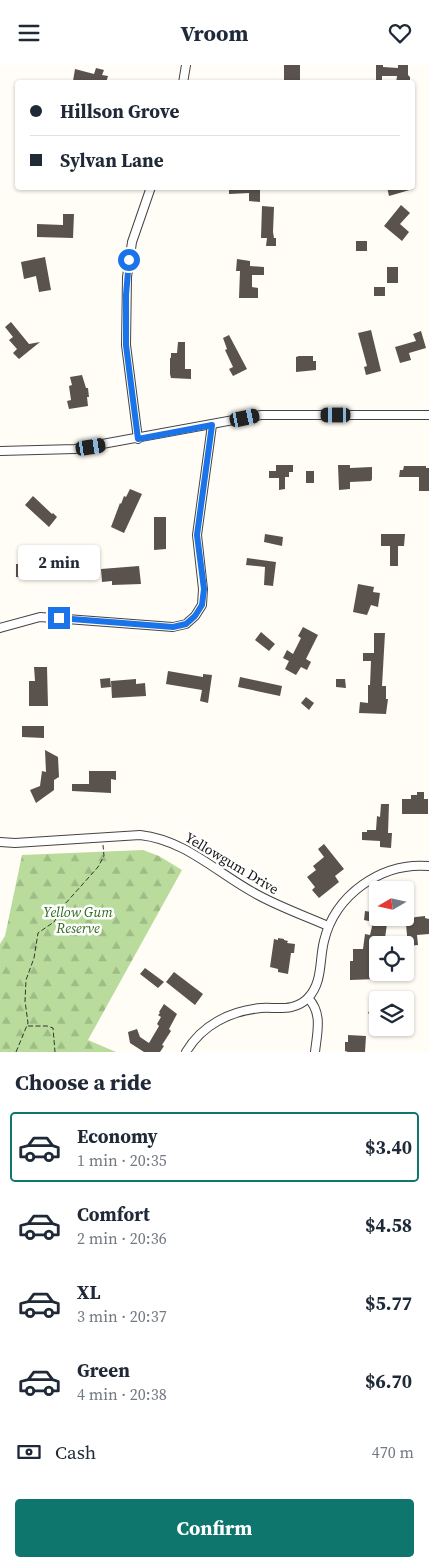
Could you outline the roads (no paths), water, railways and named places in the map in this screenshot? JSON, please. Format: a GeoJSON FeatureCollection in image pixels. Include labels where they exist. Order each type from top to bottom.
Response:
{"type":"FeatureCollection","features":[{"type":"Feature","properties":{"kind":"street"},"geometry":{"type":"LineString","coordinates":[[184,80],[186,65]]}},
{"type":"Feature","properties":{"kind":"street"},"geometry":{"type":"LineString","coordinates":[[138,439],[126,345],[127,277],[132,242],[150,190]]}},
{"type":"Feature","properties":{"kind":"street"},"geometry":{"type":"LineString","coordinates":[[0,451],[75,449],[261,415],[429,415]]}},
{"type":"Feature","properties":{"kind":"street"},"geometry":{"type":"LineString","coordinates":[[0,628],[40,617],[173,627],[186,624],[195,616],[202,605],[204,589],[197,535],[212,425]]}},
{"type":"Feature","properties":{"kind":"street","name":"Yellowgum Drive"},"geometry":{"type":"LineString","coordinates":[[0,842],[15,843],[140,835],[171,841],[259,896],[328,926]]}},
{"type":"Feature","properties":{"kind":"street"},"geometry":{"type":"LineString","coordinates":[[186,1052],[202,1031],[216,1021],[234,1013],[251,1010],[286,1009],[296,1006],[308,998],[318,982],[321,972],[320,957],[328,926],[343,901],[366,882],[391,870],[422,865],[429,866]]}},
{"type":"Feature","properties":{"kind":"street"},"geometry":{"type":"LineString","coordinates":[[308,998],[315,1005],[317,1011],[318,1027],[314,1052]]}},
{"type":"Feature","properties":{"kind":"park label","name":"Yellow Gum Reserve"},"geometry":{"type":"Point","coordinates":[78,920]}}]}
